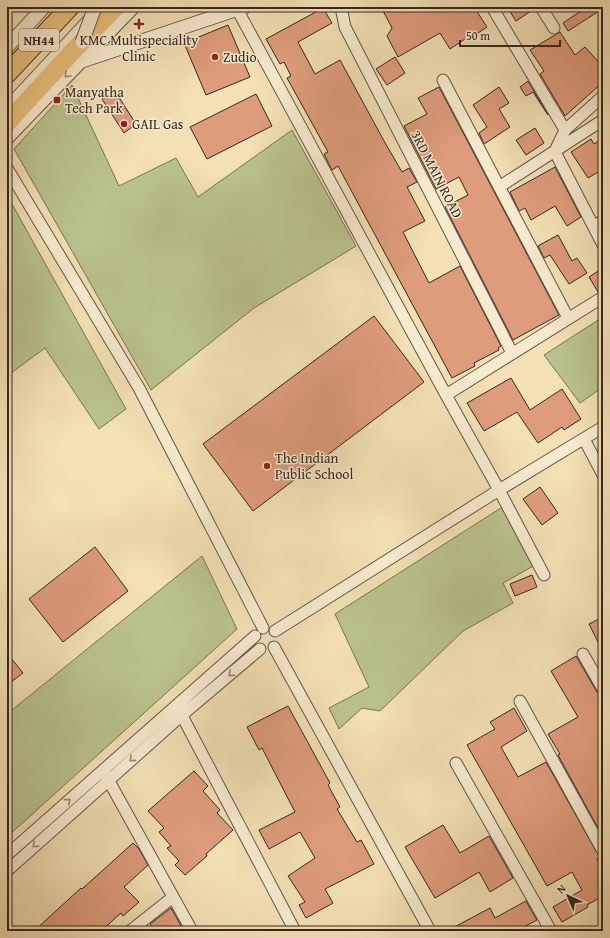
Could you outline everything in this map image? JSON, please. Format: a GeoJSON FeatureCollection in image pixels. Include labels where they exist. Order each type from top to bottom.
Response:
{"type":"FeatureCollection","features":[{"type":"Feature","properties":{"kind":"highway","name":"NH44"},"geometry":{"type":"LineString","coordinates":[[7,74],[70,7]]}},
{"type":"Feature","properties":{"kind":"highway","name":"NH44"},"geometry":{"type":"LineString","coordinates":[[7,123],[116,7]]}},
{"type":"Feature","properties":{"kind":"street"},"geometry":{"type":"LineString","coordinates":[[7,47],[44,7]]}},
{"type":"Feature","properties":{"kind":"street"},"geometry":{"type":"LineString","coordinates":[[82,42],[95,7]]}},
{"type":"Feature","properties":{"kind":"street","name":"NH44"},"geometry":{"type":"LineString","coordinates":[[7,109],[102,7]]}},
{"type":"Feature","properties":{"kind":"street"},"geometry":{"type":"LineString","coordinates":[[7,138],[133,7]]}},
{"type":"Feature","properties":{"kind":"street","name":"3RD MAIN ROAD"},"geometry":{"type":"LineString","coordinates":[[341,7],[345,27],[512,354]]}},
{"type":"Feature","properties":{"kind":"street"},"geometry":{"type":"LineString","coordinates":[[492,7],[565,130]]}},
{"type":"Feature","properties":{"kind":"street"},"geometry":{"type":"LineString","coordinates":[[541,7],[554,28]]}},
{"type":"Feature","properties":{"kind":"street"},"geometry":{"type":"LineString","coordinates":[[79,62],[240,8],[446,395],[544,575]]}},
{"type":"Feature","properties":{"kind":"street"},"geometry":{"type":"LineString","coordinates":[[443,80],[568,318]]}},
{"type":"Feature","properties":{"kind":"street"},"geometry":{"type":"LineString","coordinates":[[555,152],[565,130],[603,96]]}},
{"type":"Feature","properties":{"kind":"street"},"geometry":{"type":"LineString","coordinates":[[499,187],[603,120]]}},
{"type":"Feature","properties":{"kind":"street"},"geometry":{"type":"LineString","coordinates":[[555,152],[598,224],[603,245]]}},
{"type":"Feature","properties":{"kind":"street"},"geometry":{"type":"LineString","coordinates":[[7,168],[139,388],[263,628]]}},
{"type":"Feature","properties":{"kind":"street"},"geometry":{"type":"LineString","coordinates":[[446,395],[603,297]]}},
{"type":"Feature","properties":{"kind":"street"},"geometry":{"type":"LineString","coordinates":[[275,631],[499,490],[603,427]]}},
{"type":"Feature","properties":{"kind":"street"},"geometry":{"type":"LineString","coordinates":[[584,439],[603,475]]}},
{"type":"Feature","properties":{"kind":"street"},"geometry":{"type":"LineString","coordinates":[[180,710],[255,636],[258,631],[263,628],[270,628],[275,631],[278,637],[277,644],[268,650],[260,648],[256,643],[255,636]]}},
{"type":"Feature","properties":{"kind":"street"},"geometry":{"type":"LineString","coordinates":[[274,647],[430,931]]}},
{"type":"Feature","properties":{"kind":"street"},"geometry":{"type":"LineString","coordinates":[[7,855],[105,775],[180,710],[260,648]]}},
{"type":"Feature","properties":{"kind":"street"},"geometry":{"type":"LineString","coordinates":[[583,654],[603,689]]}},
{"type":"Feature","properties":{"kind":"street"},"geometry":{"type":"LineString","coordinates":[[520,701],[603,851]]}},
{"type":"Feature","properties":{"kind":"street"},"geometry":{"type":"LineString","coordinates":[[180,710],[295,931]]}},
{"type":"Feature","properties":{"kind":"street"},"geometry":{"type":"LineString","coordinates":[[456,763],[551,931]]}},
{"type":"Feature","properties":{"kind":"street"},"geometry":{"type":"LineString","coordinates":[[7,871],[105,775]]}},
{"type":"Feature","properties":{"kind":"street"},"geometry":{"type":"LineString","coordinates":[[105,775],[192,931]]}},
{"type":"Feature","properties":{"kind":"street"},"geometry":{"type":"LineString","coordinates":[[130,931],[173,897]]}},
{"type":"Feature","properties":{"kind":"green space"},"geometry":{"type":"Polygon","coordinates":[[[72,85],[119,186],[176,158],[198,197],[292,130],[356,246],[254,308],[151,390],[14,149],[72,85]]]}},
{"type":"Feature","properties":{"kind":"green space"},"geometry":{"type":"Polygon","coordinates":[[[7,195],[126,409],[99,429],[45,348],[7,376],[7,195]]]}},
{"type":"Feature","properties":{"kind":"green space"},"geometry":{"type":"Polygon","coordinates":[[[603,317],[603,387],[580,403],[544,355],[603,317]]]}},
{"type":"Feature","properties":{"kind":"green space"},"geometry":{"type":"Polygon","coordinates":[[[504,506],[537,564],[503,583],[513,603],[463,631],[380,711],[362,708],[339,729],[329,708],[369,687],[335,614],[504,506]]]}},
{"type":"Feature","properties":{"kind":"green space"},"geometry":{"type":"Polygon","coordinates":[[[202,556],[237,629],[7,837],[7,714],[202,556]]]}},
{"type":"Feature","properties":{"kind":"building"},"geometry":{"type":"Polygon","coordinates":[[[381,7],[474,7],[487,27],[472,37],[471,35],[450,49],[440,33],[398,57],[387,36],[392,28],[381,7]]]}},
{"type":"Feature","properties":{"kind":"building"},"geometry":{"type":"Polygon","coordinates":[[[507,7],[534,7],[534,9],[516,21],[507,7]]]}},
{"type":"Feature","properties":{"kind":"building"},"geometry":{"type":"Polygon","coordinates":[[[587,7],[597,7],[599,11],[568,31],[563,23],[587,7]]]}},
{"type":"Feature","properties":{"kind":"building"},"geometry":{"type":"Polygon","coordinates":[[[323,8],[332,23],[298,42],[315,74],[340,60],[402,172],[409,168],[417,182],[407,187],[425,221],[403,232],[429,283],[460,266],[501,346],[498,348],[499,350],[474,363],[475,366],[452,378],[338,166],[332,170],[324,154],[328,152],[287,78],[291,76],[284,62],[280,64],[266,39],[323,8]]]}},
{"type":"Feature","properties":{"kind":"building"},"geometry":{"type":"Polygon","coordinates":[[[228,25],[250,77],[206,95],[184,43],[228,25]]]}},
{"type":"Feature","properties":{"kind":"building"},"geometry":{"type":"Polygon","coordinates":[[[560,32],[575,55],[585,47],[603,67],[603,82],[565,116],[540,74],[544,71],[530,50],[560,32]]]}},
{"type":"Feature","properties":{"kind":"building"},"geometry":{"type":"Polygon","coordinates":[[[395,57],[405,73],[387,85],[376,69],[395,57]]]}},
{"type":"Feature","properties":{"kind":"building"},"geometry":{"type":"Polygon","coordinates":[[[528,81],[548,115],[533,92],[526,96],[520,87],[528,81]]]}},
{"type":"Feature","properties":{"kind":"building"},"geometry":{"type":"Polygon","coordinates":[[[439,87],[559,315],[513,340],[445,207],[468,195],[459,177],[436,189],[404,126],[427,114],[418,98],[439,87]]]}},
{"type":"Feature","properties":{"kind":"building"},"geometry":{"type":"Polygon","coordinates":[[[499,87],[509,103],[499,109],[510,127],[484,144],[479,133],[487,127],[473,105],[499,87]]]}},
{"type":"Feature","properties":{"kind":"building"},"geometry":{"type":"Polygon","coordinates":[[[115,91],[136,124],[124,133],[102,99],[115,91]]]}},
{"type":"Feature","properties":{"kind":"building"},"geometry":{"type":"Polygon","coordinates":[[[256,94],[272,126],[207,159],[190,127],[256,94]]]}},
{"type":"Feature","properties":{"kind":"building"},"geometry":{"type":"Polygon","coordinates":[[[535,128],[544,143],[526,155],[516,140],[535,128]]]}},
{"type":"Feature","properties":{"kind":"building"},"geometry":{"type":"Polygon","coordinates":[[[603,138],[603,169],[588,178],[571,152],[591,139],[594,144],[603,138]]]}},
{"type":"Feature","properties":{"kind":"building"},"geometry":{"type":"Polygon","coordinates":[[[555,167],[581,217],[567,226],[555,206],[531,220],[525,208],[519,211],[510,192],[555,167]]]}},
{"type":"Feature","properties":{"kind":"building"},"geometry":{"type":"Polygon","coordinates":[[[558,235],[572,261],[577,258],[587,273],[569,284],[550,255],[544,258],[538,246],[558,235]]]}},
{"type":"Feature","properties":{"kind":"building"},"geometry":{"type":"Polygon","coordinates":[[[603,268],[603,290],[598,292],[589,277],[603,268]]]}},
{"type":"Feature","properties":{"kind":"building"},"geometry":{"type":"Polygon","coordinates":[[[374,316],[424,382],[253,511],[203,444],[374,316]]]}},
{"type":"Feature","properties":{"kind":"building"},"geometry":{"type":"Polygon","coordinates":[[[511,378],[530,410],[562,389],[581,419],[564,430],[562,427],[538,443],[517,412],[484,431],[467,403],[511,378]]]}},
{"type":"Feature","properties":{"kind":"building"},"geometry":{"type":"Polygon","coordinates":[[[540,487],[558,513],[542,525],[523,499],[540,487]]]}},
{"type":"Feature","properties":{"kind":"building"},"geometry":{"type":"Polygon","coordinates":[[[95,547],[128,591],[63,642],[29,599],[95,547]]]}},
{"type":"Feature","properties":{"kind":"building"},"geometry":{"type":"Polygon","coordinates":[[[532,575],[537,587],[515,596],[510,584],[532,575]]]}},
{"type":"Feature","properties":{"kind":"building"},"geometry":{"type":"Polygon","coordinates":[[[603,617],[603,652],[589,624],[603,617]]]}},
{"type":"Feature","properties":{"kind":"building"},"geometry":{"type":"Polygon","coordinates":[[[7,653],[23,673],[7,685],[7,653]]]}},
{"type":"Feature","properties":{"kind":"building"},"geometry":{"type":"Polygon","coordinates":[[[576,656],[597,692],[603,697],[603,828],[599,830],[558,755],[560,754],[548,734],[578,717],[551,671],[576,656]]]}},
{"type":"Feature","properties":{"kind":"building"},"geometry":{"type":"Polygon","coordinates":[[[288,706],[330,783],[328,785],[340,807],[337,809],[357,842],[361,840],[374,864],[325,889],[333,903],[306,918],[299,905],[305,902],[288,876],[315,858],[300,832],[269,849],[259,830],[295,812],[262,748],[259,750],[247,727],[288,706]]]}},
{"type":"Feature","properties":{"kind":"building"},"geometry":{"type":"Polygon","coordinates":[[[514,708],[527,731],[501,747],[518,777],[546,762],[600,858],[597,859],[603,869],[603,896],[587,905],[588,907],[562,922],[553,907],[582,890],[572,872],[547,886],[467,745],[495,729],[490,722],[514,708]]]}},
{"type":"Feature","properties":{"kind":"building"},"geometry":{"type":"Polygon","coordinates":[[[194,771],[208,786],[203,791],[220,810],[217,813],[233,830],[185,875],[175,865],[179,861],[167,848],[171,846],[159,832],[164,828],[148,811],[194,771]]]}},
{"type":"Feature","properties":{"kind":"building"},"geometry":{"type":"Polygon","coordinates":[[[443,825],[460,853],[489,836],[513,878],[490,892],[479,872],[435,898],[405,847],[443,825]]]}},
{"type":"Feature","properties":{"kind":"building"},"geometry":{"type":"Polygon","coordinates":[[[133,843],[139,849],[148,865],[124,887],[139,902],[123,916],[121,913],[101,931],[34,931],[81,888],[82,889],[133,843]]]}},
{"type":"Feature","properties":{"kind":"building"},"geometry":{"type":"Polygon","coordinates":[[[526,901],[537,920],[516,931],[447,931],[490,908],[495,918],[526,901]]]}},
{"type":"Feature","properties":{"kind":"building"},"geometry":{"type":"Polygon","coordinates":[[[171,908],[184,931],[156,931],[150,924],[171,908]]]}},
{"type":"Feature","properties":{"kind":"place","name":"KMC Multispeciality Clinic"},"geometry":{"type":"Point","coordinates":[139,24]}},
{"type":"Feature","properties":{"kind":"place","name":"Zudio"},"geometry":{"type":"Point","coordinates":[215,57]}},
{"type":"Feature","properties":{"kind":"place","name":"Manyatha Tech Park"},"geometry":{"type":"Point","coordinates":[57,100]}},
{"type":"Feature","properties":{"kind":"place","name":"GAIL Gas"},"geometry":{"type":"Point","coordinates":[124,124]}},
{"type":"Feature","properties":{"kind":"place","name":"The Indian Public School"},"geometry":{"type":"Point","coordinates":[267,466]}}]}
